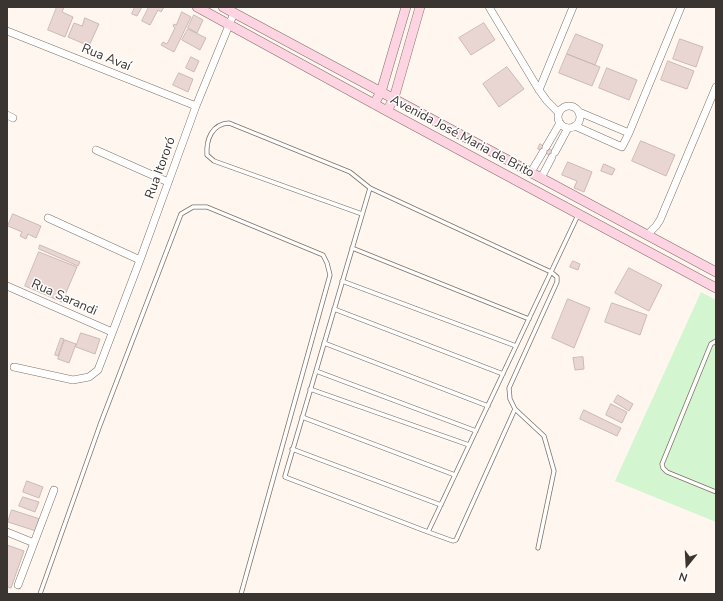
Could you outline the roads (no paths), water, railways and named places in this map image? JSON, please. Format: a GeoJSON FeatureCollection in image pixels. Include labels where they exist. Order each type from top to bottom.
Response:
{"type":"FeatureCollection","features":[{"type":"Feature","properties":{"kind":"main road","name":"Avenida José Maria de Brito"},"geometry":{"type":"LineString","coordinates":[[197,7],[716,288]]}},
{"type":"Feature","properties":{"kind":"main road","name":"Avenida José Maria de Brito"},"geometry":{"type":"LineString","coordinates":[[223,7],[716,272]]}},
{"type":"Feature","properties":{"kind":"main road"},"geometry":{"type":"LineString","coordinates":[[374,104],[382,92],[406,7]]}},
{"type":"Feature","properties":{"kind":"main road"},"geometry":{"type":"LineString","coordinates":[[387,111],[394,98],[420,7]]}},
{"type":"Feature","properties":{"kind":"street"},"geometry":{"type":"LineString","coordinates":[[489,7],[539,90],[559,113]]}},
{"type":"Feature","properties":{"kind":"street"},"geometry":{"type":"LineString","coordinates":[[539,90],[573,7]]}},
{"type":"Feature","properties":{"kind":"street"},"geometry":{"type":"LineString","coordinates":[[629,133],[579,112],[574,108],[567,107],[559,113],[558,120],[565,127],[572,127],[622,146],[629,133],[681,7]]}},
{"type":"Feature","properties":{"kind":"street","name":"Rua Itororó"},"geometry":{"type":"LineString","coordinates":[[14,367],[73,380],[89,378],[98,370],[196,106],[234,13]]}},
{"type":"Feature","properties":{"kind":"street","name":"Rua Avaí"},"geometry":{"type":"LineString","coordinates":[[7,31],[196,106]]}},
{"type":"Feature","properties":{"kind":"street"},"geometry":{"type":"LineString","coordinates":[[647,235],[660,220],[716,86]]}},
{"type":"Feature","properties":{"kind":"street"},"geometry":{"type":"LineString","coordinates":[[541,178],[572,127],[578,124],[580,118],[579,112]]}},
{"type":"Feature","properties":{"kind":"street"},"geometry":{"type":"LineString","coordinates":[[531,172],[560,123]]}},
{"type":"Feature","properties":{"kind":"street"},"geometry":{"type":"LineString","coordinates":[[546,148],[555,153]]}},
{"type":"Feature","properties":{"kind":"street"},"geometry":{"type":"LineString","coordinates":[[96,150],[168,182]]}},
{"type":"Feature","properties":{"kind":"street"},"geometry":{"type":"LineString","coordinates":[[48,218],[140,260]]}},
{"type":"Feature","properties":{"kind":"street","name":"Rua Sarandi"},"geometry":{"type":"LineString","coordinates":[[7,286],[112,332]]}},
{"type":"Feature","properties":{"kind":"street"},"geometry":{"type":"LineString","coordinates":[[18,585],[54,490]]}},
{"type":"Feature","properties":{"kind":"street"},"geometry":{"type":"LineString","coordinates":[[7,532],[34,544]]}},
{"type":"Feature","properties":{"kind":"lane"},"geometry":{"type":"LineString","coordinates":[[362,214],[214,161],[207,155],[206,147],[213,128],[222,123],[229,123],[350,172],[370,188],[551,272],[557,277],[557,282],[509,388],[510,399],[515,409],[544,436],[554,471],[538,548]]}},
{"type":"Feature","properties":{"kind":"lane"},"geometry":{"type":"LineString","coordinates":[[370,188],[285,477],[453,541],[456,540],[515,409]]}},
{"type":"Feature","properties":{"kind":"lane"},"geometry":{"type":"LineString","coordinates":[[40,594],[100,425],[181,214],[193,207],[206,207],[323,255],[330,275],[241,594]]}},
{"type":"Feature","properties":{"kind":"lane"},"geometry":{"type":"LineString","coordinates":[[428,532],[579,214]]}},
{"type":"Feature","properties":{"kind":"lane"},"geometry":{"type":"LineString","coordinates":[[352,248],[529,319]]}},
{"type":"Feature","properties":{"kind":"lane"},"geometry":{"type":"LineString","coordinates":[[342,281],[516,346]]}},
{"type":"Feature","properties":{"kind":"lane"},"geometry":{"type":"LineString","coordinates":[[334,309],[503,374]]}},
{"type":"Feature","properties":{"kind":"lane"},"geometry":{"type":"LineString","coordinates":[[716,342],[711,344],[662,464],[663,468],[667,472],[716,492]]}},
{"type":"Feature","properties":{"kind":"lane"},"geometry":{"type":"LineString","coordinates":[[324,343],[488,406]]}},
{"type":"Feature","properties":{"kind":"lane"},"geometry":{"type":"LineString","coordinates":[[316,371],[476,432]]}},
{"type":"Feature","properties":{"kind":"lane"},"geometry":{"type":"LineString","coordinates":[[310,389],[469,445]]}},
{"type":"Feature","properties":{"kind":"lane"},"geometry":{"type":"LineString","coordinates":[[302,417],[455,475]]}},
{"type":"Feature","properties":{"kind":"lane"},"geometry":{"type":"LineString","coordinates":[[292,449],[440,505]]}}]}
